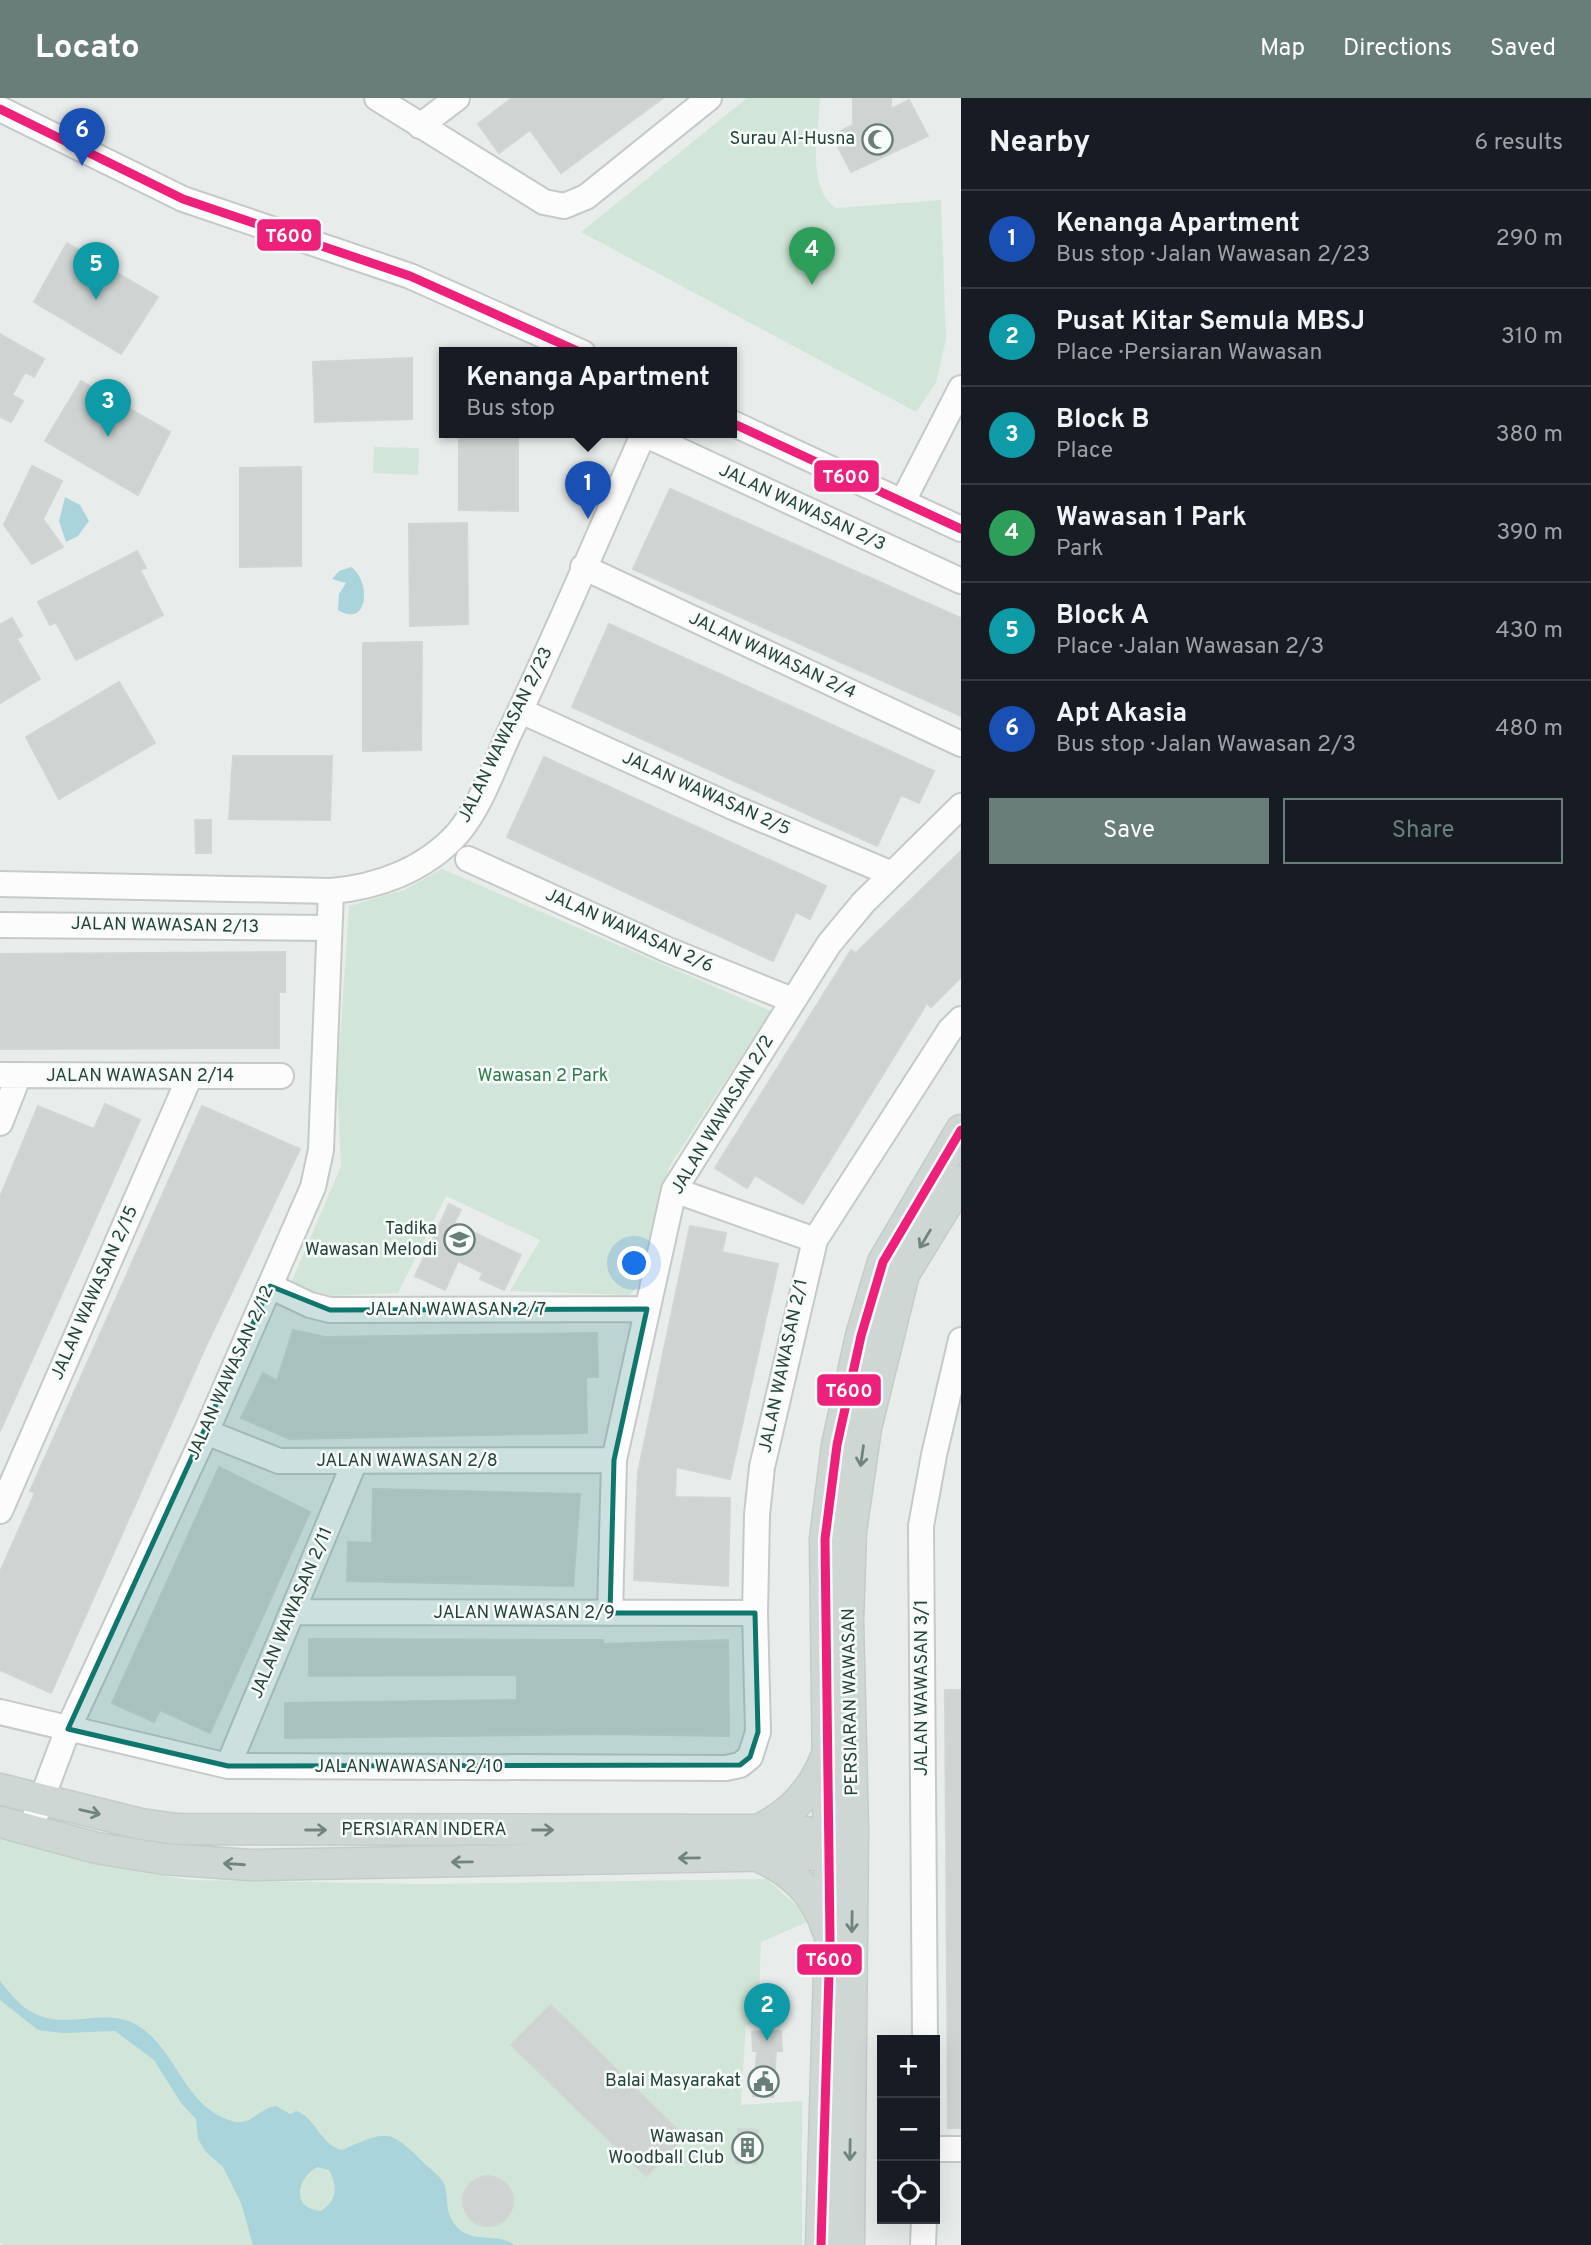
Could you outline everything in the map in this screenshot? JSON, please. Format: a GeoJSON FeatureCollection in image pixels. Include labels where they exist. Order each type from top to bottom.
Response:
{"type":"FeatureCollection","features":[{"type":"Feature","properties":{"kind":"main road","name":"PERSIARAN WAWASAN"},"geometry":{"type":"LineString","coordinates":[[836,2244],[830,1939],[841,1843],[826,1757],[825,1539],[837,1445],[861,1336],[883,1262],[961,1130]]}},
{"type":"Feature","properties":{"kind":"main road","name":"PERSIARAN WAWASAN"},"geometry":{"type":"LineString","coordinates":[[836,2244],[841,1843],[851,1531],[866,1428],[904,1274],[961,1181]]}},
{"type":"Feature","properties":{"kind":"main road"},"geometry":{"type":"LineString","coordinates":[[826,1757],[816,1781],[758,1843],[781,1868],[803,1886],[820,1911],[830,1939]]}},
{"type":"Feature","properties":{"kind":"main road","name":"PERSIARAN INDERA"},"geometry":{"type":"LineString","coordinates":[[0,1789],[141,1824],[177,1829],[841,1843]]}},
{"type":"Feature","properties":{"kind":"main road","name":"PERSIARAN INDERA"},"geometry":{"type":"LineString","coordinates":[[0,1822],[97,1848],[163,1858],[250,1865],[758,1843]]}},
{"type":"Feature","properties":{"kind":"street"},"geometry":{"type":"LineString","coordinates":[[377,98],[544,202],[564,206],[586,197],[709,98]]}},
{"type":"Feature","properties":{"kind":"street"},"geometry":{"type":"LineString","coordinates":[[420,126],[457,98]]}},
{"type":"Feature","properties":{"kind":"street"},"geometry":{"type":"LineString","coordinates":[[0,109],[183,199],[410,276],[570,347]]}},
{"type":"Feature","properties":{"kind":"street"},"geometry":{"type":"LineString","coordinates":[[903,501],[959,402]]}},
{"type":"Feature","properties":{"kind":"street"},"geometry":{"type":"LineString","coordinates":[[737,425],[961,529]]}},
{"type":"Feature","properties":{"kind":"street","name":"JALAN WAWASAN 2/23"},"geometry":{"type":"LineString","coordinates":[[0,884],[331,891],[379,884],[420,864],[457,833],[470,816],[521,711],[642,438]]}},
{"type":"Feature","properties":{"kind":"street","name":"JALAN WAWASAN 2/3"},"geometry":{"type":"LineString","coordinates":[[653,438],[961,581]]}},
{"type":"Feature","properties":{"kind":"street","name":"JALAN WAWASAN 2/4"},"geometry":{"type":"LineString","coordinates":[[583,567],[961,744]]}},
{"type":"Feature","properties":{"kind":"street","name":"JALAN WAWASAN 2/5"},"geometry":{"type":"LineString","coordinates":[[521,711],[735,808],[892,874]]}},
{"type":"Feature","properties":{"kind":"street","name":"JALAN WAWASAN 2/2"},"geometry":{"type":"LineString","coordinates":[[610,1613],[614,1460],[674,1190],[829,944],[892,874],[961,806]]}},
{"type":"Feature","properties":{"kind":"street","name":"JALAN WAWASAN 2/6"},"geometry":{"type":"LineString","coordinates":[[468,859],[668,950],[792,1000]]}},
{"type":"Feature","properties":{"kind":"street","name":"JALAN WAWASAN 2/12"},"geometry":{"type":"LineString","coordinates":[[30,1830],[68,1729],[206,1432],[313,1187],[321,1150],[331,891]]}},
{"type":"Feature","properties":{"kind":"street","name":"JALAN WAWASAN 2/13"},"geometry":{"type":"LineString","coordinates":[[0,925],[329,928]]}},
{"type":"Feature","properties":{"kind":"street","name":"JALAN WAWASAN 2/1"},"geometry":{"type":"LineString","coordinates":[[750,1757],[758,1732],[755,1613],[757,1515],[762,1467],[814,1240],[950,1030],[961,1019]]}},
{"type":"Feature","properties":{"kind":"street"},"geometry":{"type":"LineString","coordinates":[[0,1123],[10,1075]]}},
{"type":"Feature","properties":{"kind":"street","name":"JALAN WAWASAN 2/14"},"geometry":{"type":"LineString","coordinates":[[10,1075],[281,1076]]}},
{"type":"Feature","properties":{"kind":"street","name":"JALAN WAWASAN 2/15"},"geometry":{"type":"LineString","coordinates":[[0,1511],[190,1076]]}},
{"type":"Feature","properties":{"kind":"street"},"geometry":{"type":"LineString","coordinates":[[674,1190],[814,1240]]}},
{"type":"Feature","properties":{"kind":"street","name":"JALAN WAWASAN 2/7"},"geometry":{"type":"LineString","coordinates":[[270,1286],[310,1305],[330,1310],[647,1309]]}},
{"type":"Feature","properties":{"kind":"street","name":"JALAN WAWASAN 3/1"},"geometry":{"type":"LineString","coordinates":[[925,2035],[921,1526],[934,1455],[961,1339]]}},
{"type":"Feature","properties":{"kind":"street","name":"JALAN WAWASAN 2/8"},"geometry":{"type":"LineString","coordinates":[[206,1432],[279,1461],[614,1460]]}},
{"type":"Feature","properties":{"kind":"street","name":"JALAN WAWASAN 2/11"},"geometry":{"type":"LineString","coordinates":[[228,1766],[355,1461]]}},
{"type":"Feature","properties":{"kind":"street","name":"JALAN WAWASAN 2/9"},"geometry":{"type":"LineString","coordinates":[[292,1612],[755,1613]]}},
{"type":"Feature","properties":{"kind":"street","name":"JALAN WAWASAN 2/10"},"geometry":{"type":"LineString","coordinates":[[0,1712],[228,1766],[726,1768],[740,1765],[750,1757]]}},
{"type":"Feature","properties":{"kind":"street"},"geometry":{"type":"LineString","coordinates":[[940,2148],[961,2149]]}},
{"type":"Feature","properties":{"kind":"street"},"geometry":{"type":"LineString","coordinates":[[923,2245],[924,2224]]}},
{"type":"Feature","properties":{"kind":"highlighted area"},"geometry":{"type":"Polygon","coordinates":[[[270,1286],[330,1310],[647,1309],[614,1460],[610,1613],[755,1613],[758,1732],[750,1757],[740,1765],[228,1766],[68,1729],[270,1286]]]}},
{"type":"Feature","properties":{"kind":"green space"},"geometry":{"type":"Polygon","coordinates":[[[747,98],[820,98],[816,142],[817,172],[826,198],[836,208],[941,200],[946,339],[936,383],[916,412],[581,232],[747,98]]]}},
{"type":"Feature","properties":{"kind":"green space"},"geometry":{"type":"Polygon","coordinates":[[[374,447],[419,448],[418,475],[373,473],[374,447]]]}},
{"type":"Feature","properties":{"kind":"green space","name":"Wawasan 2 Park"},"geometry":{"type":"Polygon","coordinates":[[[442,869],[771,1011],[669,1167],[639,1284],[630,1295],[510,1291],[540,1240],[446,1196],[398,1293],[330,1296],[290,1285],[341,1166],[337,1084],[349,906],[404,890],[442,869]]]}},
{"type":"Feature","properties":{"kind":"green space"},"geometry":{"type":"Polygon","coordinates":[[[0,1837],[143,1873],[191,1880],[426,1884],[767,1879],[812,1920],[761,1942],[758,2024],[746,2025],[741,2105],[802,2101],[802,2245],[3,2245],[0,2242],[0,1837]]]}},
{"type":"Feature","properties":{"kind":"water"},"geometry":{"type":"Polygon","coordinates":[[[65,497],[80,505],[89,521],[78,536],[66,542],[59,521],[65,497]]]}},
{"type":"Feature","properties":{"kind":"water"},"geometry":{"type":"Polygon","coordinates":[[[351,567],[362,582],[364,600],[356,613],[348,614],[338,610],[339,594],[346,583],[332,579],[339,571],[351,567]]]}},
{"type":"Feature","properties":{"kind":"water"},"geometry":{"type":"Polygon","coordinates":[[[0,1981],[22,2005],[43,2017],[57,2020],[114,2018],[140,2027],[164,2050],[203,2104],[232,2121],[244,2121],[276,2106],[290,2114],[296,2111],[303,2114],[328,2142],[342,2150],[378,2136],[394,2138],[441,2179],[446,2190],[451,2218],[459,2229],[472,2236],[501,2239],[514,2245],[253,2245],[241,2203],[223,2167],[206,2152],[198,2139],[196,2119],[181,2103],[154,2060],[115,2031],[63,2033],[38,2030],[0,2000],[0,1981]],[[317,2167],[310,2172],[301,2186],[301,2199],[311,2209],[321,2211],[333,2198],[335,2188],[329,2170],[317,2167]]]}},
{"type":"Feature","properties":{"kind":"building"},"geometry":{"type":"Polygon","coordinates":[[[512,98],[663,98],[561,173],[530,130],[499,153],[478,124],[512,98]]]}},
{"type":"Feature","properties":{"kind":"building","name":"Surau Al-Husna"},"geometry":{"type":"Polygon","coordinates":[[[853,98],[891,98],[891,109],[909,100],[928,136],[851,172],[832,135],[853,125],[853,98]]]}},
{"type":"Feature","properties":{"kind":"building"},"geometry":{"type":"Polygon","coordinates":[[[67,243],[158,297],[121,354],[34,302],[67,243]]]}},
{"type":"Feature","properties":{"kind":"building"},"geometry":{"type":"Polygon","coordinates":[[[0,334],[44,359],[34,377],[25,372],[12,395],[23,401],[11,422],[0,417],[0,334]]]}},
{"type":"Feature","properties":{"kind":"building"},"geometry":{"type":"Polygon","coordinates":[[[412,358],[412,419],[315,422],[313,362],[412,358]]]}},
{"type":"Feature","properties":{"kind":"building"},"geometry":{"type":"Polygon","coordinates":[[[81,381],[170,432],[138,495],[45,441],[81,381]]]}},
{"type":"Feature","properties":{"kind":"building"},"geometry":{"type":"Polygon","coordinates":[[[459,438],[518,438],[518,511],[459,510],[459,438]]]}},
{"type":"Feature","properties":{"kind":"building"},"geometry":{"type":"Polygon","coordinates":[[[32,466],[62,481],[43,519],[63,547],[32,564],[4,525],[32,466]]]}},
{"type":"Feature","properties":{"kind":"building"},"geometry":{"type":"Polygon","coordinates":[[[301,467],[301,566],[240,567],[240,468],[301,467]]]}},
{"type":"Feature","properties":{"kind":"building"},"geometry":{"type":"Polygon","coordinates":[[[670,489],[961,618],[961,716],[633,569],[670,489]]]}},
{"type":"Feature","properties":{"kind":"building"},"geometry":{"type":"Polygon","coordinates":[[[467,523],[468,624],[410,626],[409,524],[467,523]]]}},
{"type":"Feature","properties":{"kind":"building"},"geometry":{"type":"Polygon","coordinates":[[[137,551],[146,568],[140,570],[163,615],[76,660],[56,622],[50,625],[38,602],[137,551]]]}},
{"type":"Feature","properties":{"kind":"building"},"geometry":{"type":"Polygon","coordinates":[[[12,618],[22,636],[17,639],[40,679],[0,703],[0,625],[12,618]]]}},
{"type":"Feature","properties":{"kind":"building"},"geometry":{"type":"Polygon","coordinates":[[[609,624],[934,771],[919,803],[901,795],[877,846],[572,707],[609,624]]]}},
{"type":"Feature","properties":{"kind":"building"},"geometry":{"type":"Polygon","coordinates":[[[422,642],[421,750],[363,751],[363,643],[422,642]]]}},
{"type":"Feature","properties":{"kind":"building"},"geometry":{"type":"Polygon","coordinates":[[[119,682],[155,743],[59,799],[26,737],[119,682]]]}},
{"type":"Feature","properties":{"kind":"building"},"geometry":{"type":"Polygon","coordinates":[[[233,756],[332,756],[330,820],[229,819],[233,756]]]}},
{"type":"Feature","properties":{"kind":"building"},"geometry":{"type":"Polygon","coordinates":[[[544,757],[826,886],[810,919],[796,912],[773,961],[507,837],[544,757]]]}},
{"type":"Feature","properties":{"kind":"building"},"geometry":{"type":"Polygon","coordinates":[[[195,820],[211,820],[211,853],[196,853],[195,820]]]}},
{"type":"Feature","properties":{"kind":"building"},"geometry":{"type":"Polygon","coordinates":[[[961,851],[961,977],[931,1007],[927,1003],[803,1204],[755,1175],[747,1188],[715,1168],[851,950],[856,953],[961,851]]]}},
{"type":"Feature","properties":{"kind":"building"},"geometry":{"type":"Polygon","coordinates":[[[285,952],[285,992],[279,992],[279,1048],[0,1049],[0,954],[285,952]]]}},
{"type":"Feature","properties":{"kind":"building"},"geometry":{"type":"Polygon","coordinates":[[[105,1104],[140,1120],[0,1431],[0,1197],[38,1106],[94,1129],[105,1104]]]}},
{"type":"Feature","properties":{"kind":"building"},"geometry":{"type":"Polygon","coordinates":[[[202,1106],[300,1149],[205,1348],[51,1693],[0,1670],[0,1572],[35,1493],[30,1491],[202,1106]]]}},
{"type":"Feature","properties":{"kind":"building","name":"Tadika Wawasan Melodi"},"geometry":{"type":"Polygon","coordinates":[[[449,1204],[461,1210],[454,1223],[521,1255],[504,1290],[480,1279],[483,1273],[458,1261],[445,1290],[415,1276],[449,1204]]]}},
{"type":"Feature","properties":{"kind":"building"},"geometry":{"type":"Polygon","coordinates":[[[690,1226],[726,1233],[722,1252],[778,1264],[730,1479],[676,1467],[675,1497],[730,1498],[728,1586],[634,1580],[638,1472],[690,1226]]]}},
{"type":"Feature","properties":{"kind":"building"},"geometry":{"type":"Polygon","coordinates":[[[293,1330],[325,1337],[597,1333],[598,1377],[586,1377],[587,1433],[290,1439],[241,1418],[263,1373],[277,1381],[293,1330]]]}},
{"type":"Feature","properties":{"kind":"building"},"geometry":{"type":"Polygon","coordinates":[[[219,1467],[310,1512],[210,1733],[160,1710],[154,1722],[112,1703],[219,1467]]]}},
{"type":"Feature","properties":{"kind":"building"},"geometry":{"type":"Polygon","coordinates":[[[373,1489],[580,1494],[573,1586],[347,1581],[348,1542],[372,1543],[373,1489]]]}},
{"type":"Feature","properties":{"kind":"building"},"geometry":{"type":"Polygon","coordinates":[[[309,1639],[603,1640],[603,1644],[728,1640],[729,1736],[602,1734],[285,1738],[285,1703],[517,1700],[517,1675],[309,1676],[309,1639]]]}},
{"type":"Feature","properties":{"kind":"building"},"geometry":{"type":"Polygon","coordinates":[[[945,1690],[961,1690],[961,2128],[948,2128],[945,1690]]]}},
{"type":"Feature","properties":{"kind":"building"},"geometry":{"type":"Polygon","coordinates":[[[551,2005],[685,2137],[646,2176],[511,2045],[551,2005]]]}},
{"type":"Feature","properties":{"kind":"building"},"geometry":{"type":"Polygon","coordinates":[[[781,2031],[782,2051],[776,2051],[773,2097],[753,2096],[757,2051],[753,2051],[752,2032],[781,2031]]]}},
{"type":"Feature","properties":{"kind":"building","name":"Wawasan Woodball Club"},"geometry":{"type":"Polygon","coordinates":[[[738,2129],[758,2130],[756,2164],[736,2163],[738,2129]]]}},
{"type":"Feature","properties":{"kind":"building"},"geometry":{"type":"Polygon","coordinates":[[[488,2176],[506,2183],[513,2201],[506,2219],[488,2226],[470,2219],[463,2201],[470,2183],[488,2176]]]}},
{"type":"Feature","properties":{"kind":"transit line","name":"T600"},"geometry":{"type":"LineString","coordinates":[[0,109],[183,199],[410,276],[569,347]]}},
{"type":"Feature","properties":{"kind":"transit line","name":"T600"},"geometry":{"type":"LineString","coordinates":[[737,425],[961,529]]}},
{"type":"Feature","properties":{"kind":"transit line","name":"T600"},"geometry":{"type":"LineString","coordinates":[[821,2245],[830,1939],[825,1539],[837,1445],[861,1336],[883,1262],[961,1130]]}},
{"type":"Feature","properties":{"kind":"place","name":"Surau Al-Husna"},"geometry":{"type":"Point","coordinates":[878,139]}},
{"type":"Feature","properties":{"kind":"place","name":"Apt Akasia"},"geometry":{"type":"Point","coordinates":[82,166]}},
{"type":"Feature","properties":{"kind":"place","name":"Wawasan 1 Park"},"geometry":{"type":"Point","coordinates":[812,285]}},
{"type":"Feature","properties":{"kind":"place","name":"Block A"},"geometry":{"type":"Point","coordinates":[96,300]}},
{"type":"Feature","properties":{"kind":"place","name":"Block B"},"geometry":{"type":"Point","coordinates":[108,437]}},
{"type":"Feature","properties":{"kind":"place","name":"Kenanga Apartment"},"geometry":{"type":"Point","coordinates":[588,519]}},
{"type":"Feature","properties":{"kind":"place","name":"Tadika Wawasan Melodi"},"geometry":{"type":"Point","coordinates":[460,1239]}},
{"type":"Feature","properties":{"kind":"place","name":"Pusat Kitar Semula MBSJ"},"geometry":{"type":"Point","coordinates":[767,2041]}},
{"type":"Feature","properties":{"kind":"place","name":"Balai Masyarakat"},"geometry":{"type":"Point","coordinates":[764,2081]}},
{"type":"Feature","properties":{"kind":"place","name":"Wawasan Woodball Club"},"geometry":{"type":"Point","coordinates":[747,2147]}}]}
